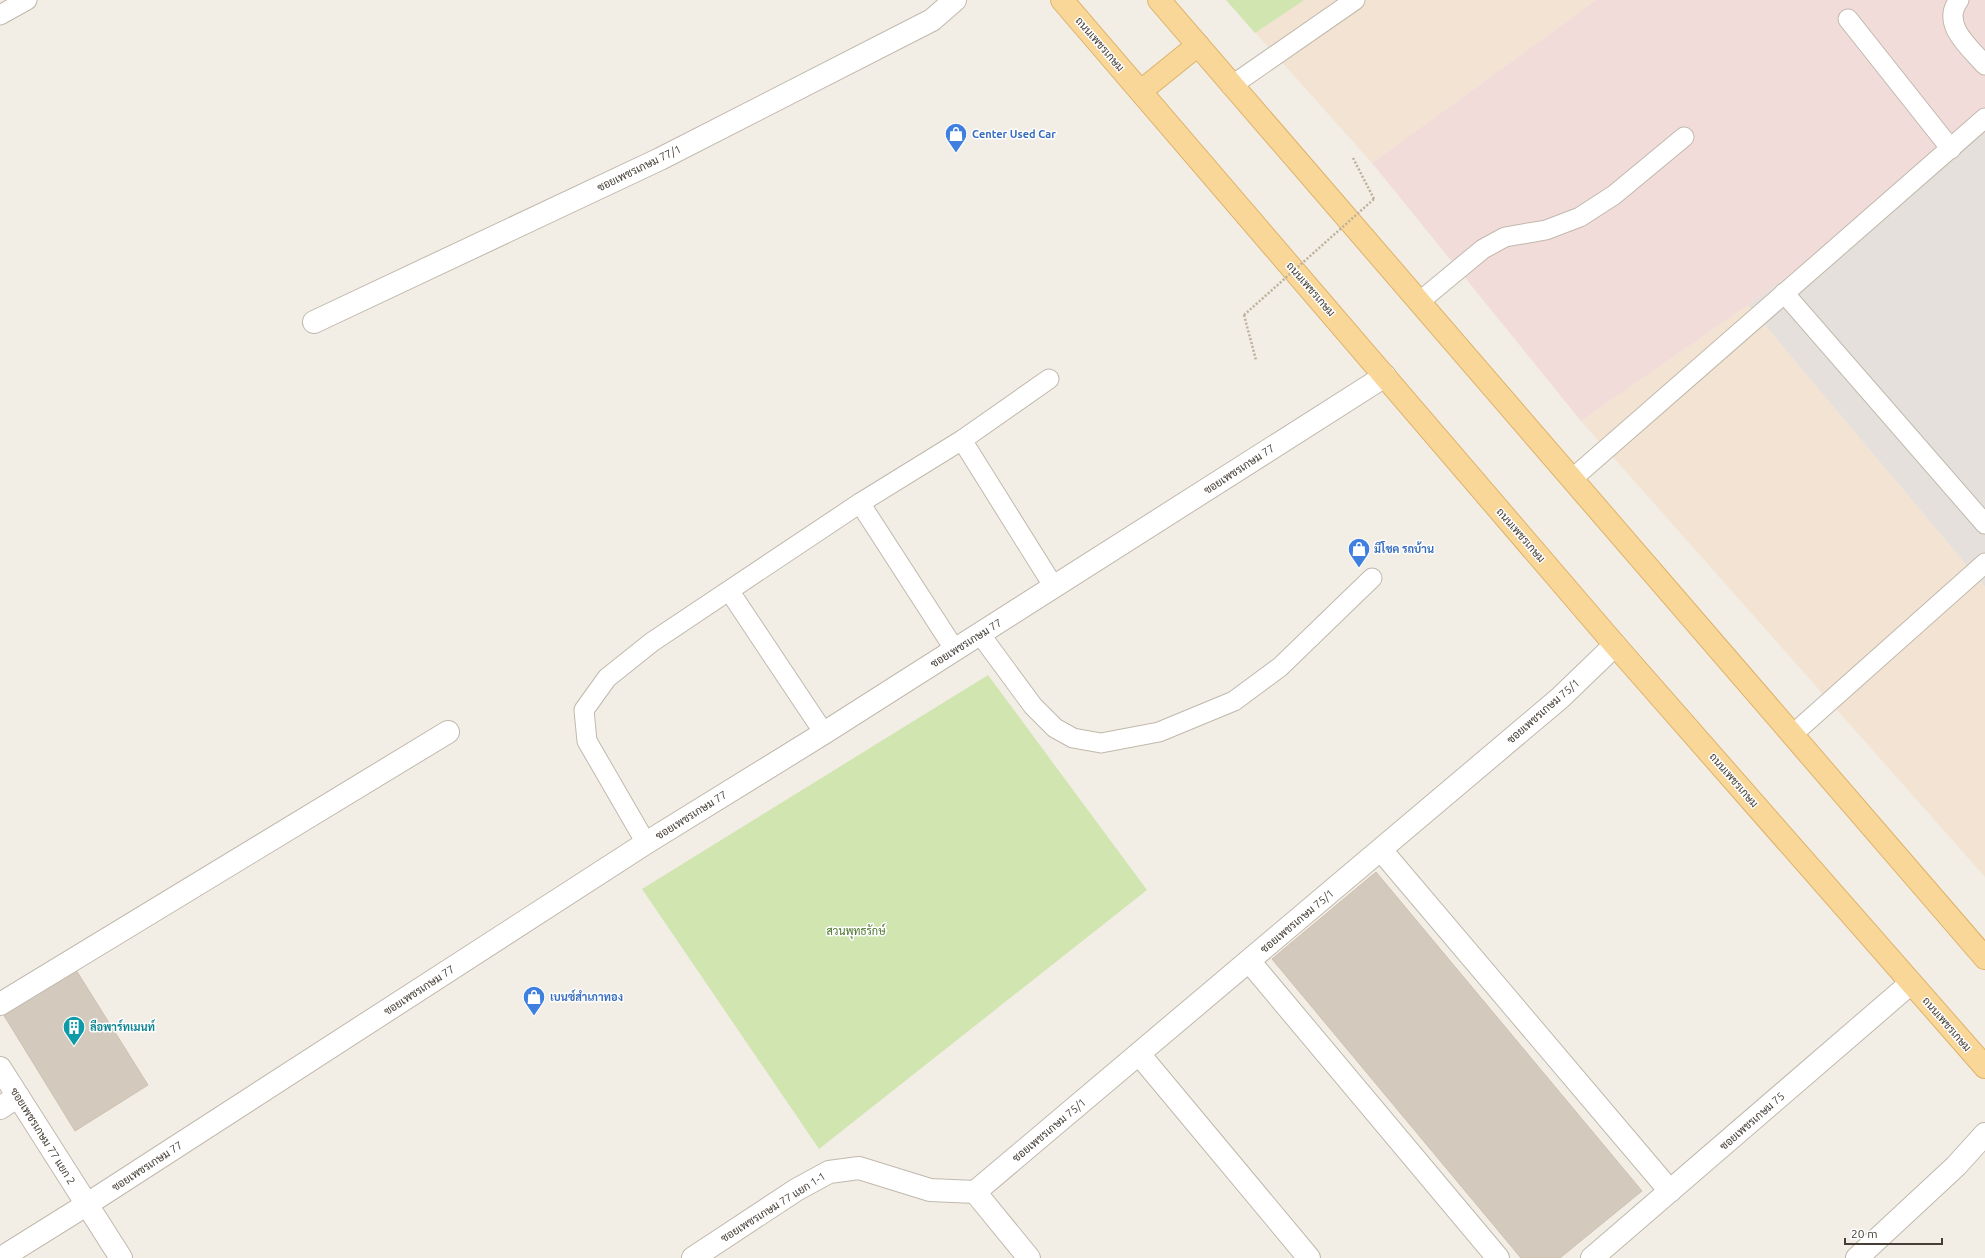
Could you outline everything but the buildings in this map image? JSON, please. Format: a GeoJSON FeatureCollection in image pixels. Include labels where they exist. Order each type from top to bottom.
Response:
{"type":"FeatureCollection","features":[{"type":"Feature","properties":{"kind":"main road","name":"ถนนเพชรเกษม"},"geometry":{"type":"LineString","coordinates":[[1062,0],[1615,645],[1985,1067]]}},
{"type":"Feature","properties":{"kind":"main road"},"geometry":{"type":"LineString","coordinates":[[1159,0],[1231,86],[1420,302],[1985,958]]}},
{"type":"Feature","properties":{"kind":"main road"},"geometry":{"type":"LineString","coordinates":[[1141,91],[1198,45]]}},
{"type":"Feature","properties":{"kind":"street","name":"ซอยเพชรเกษม 77/1"},"geometry":{"type":"LineString","coordinates":[[314,322],[660,159],[932,20],[955,0]]}},
{"type":"Feature","properties":{"kind":"street","name":"ซอยเพชรเกษม 77"},"geometry":{"type":"LineString","coordinates":[[1,1258],[86,1205],[646,843],[824,733],[1385,376]]}},
{"type":"Feature","properties":{"kind":"street","name":"ซอยเพชรเกษม 75/1"},"geometry":{"type":"LineString","coordinates":[[975,1192],[1560,698],[1615,645]]}},
{"type":"Feature","properties":{"kind":"street"},"geometry":{"type":"LineString","coordinates":[[0,1004],[448,732]]}},
{"type":"Feature","properties":{"kind":"street"},"geometry":{"type":"LineString","coordinates":[[1381,850],[1670,1191]]}},
{"type":"Feature","properties":{"kind":"street"},"geometry":{"type":"LineString","coordinates":[[1249,961],[1498,1258]]}},
{"type":"Feature","properties":{"kind":"street","name":"ซอยเพชรเกษม 75"},"geometry":{"type":"LineString","coordinates":[[1592,1258],[1911,983]]}},
{"type":"Feature","properties":{"kind":"street"},"geometry":{"type":"LineString","coordinates":[[1139,1054],[1309,1258]]}},
{"type":"Feature","properties":{"kind":"street","name":"ซอยเพชรเกษม 77 แยก 2"},"geometry":{"type":"LineString","coordinates":[[0,1068],[9,1102],[86,1205],[121,1258]]}},
{"type":"Feature","properties":{"kind":"street"},"geometry":{"type":"LineString","coordinates":[[1858,1258],[1956,1166],[1985,1134]]}},
{"type":"Feature","properties":{"kind":"street","name":"ซอยเพชรเกษม 77 แยก 1-1"},"geometry":{"type":"LineString","coordinates":[[693,1258],[796,1190],[829,1172],[859,1168],[930,1190],[975,1192]]}},
{"type":"Feature","properties":{"kind":"street"},"geometry":{"type":"LineString","coordinates":[[975,1192],[1029,1258]]}},
{"type":"Feature","properties":{"kind":"lane"},"geometry":{"type":"LineString","coordinates":[[0,15],[27,0]]}},
{"type":"Feature","properties":{"kind":"lane"},"geometry":{"type":"LineString","coordinates":[[1231,86],[1355,0]]}},
{"type":"Feature","properties":{"kind":"lane"},"geometry":{"type":"LineString","coordinates":[[1959,0],[1955,4],[1953,18],[1955,30],[1985,65]]}},
{"type":"Feature","properties":{"kind":"lane"},"geometry":{"type":"LineString","coordinates":[[1848,19],[1951,148]]}},
{"type":"Feature","properties":{"kind":"lane"},"geometry":{"type":"LineString","coordinates":[[1572,479],[1985,118]]}},
{"type":"Feature","properties":{"kind":"lane"},"geometry":{"type":"LineString","coordinates":[[1420,302],[1484,249],[1505,237],[1546,230],[1580,217],[1614,195],[1684,137]]}},
{"type":"Feature","properties":{"kind":"lane"},"geometry":{"type":"LineString","coordinates":[[1784,293],[1985,524]]}},
{"type":"Feature","properties":{"kind":"lane"},"geometry":{"type":"LineString","coordinates":[[646,843],[587,741],[584,710],[607,678],[652,642],[730,592],[860,503],[962,440],[1049,379]]}},
{"type":"Feature","properties":{"kind":"lane"},"geometry":{"type":"LineString","coordinates":[[962,440],[1054,587]]}},
{"type":"Feature","properties":{"kind":"lane"},"geometry":{"type":"LineString","coordinates":[[860,503],[955,650]]}},
{"type":"Feature","properties":{"kind":"lane"},"geometry":{"type":"LineString","coordinates":[[1793,734],[1985,563]]}},
{"type":"Feature","properties":{"kind":"lane"},"geometry":{"type":"LineString","coordinates":[[980,634],[1033,706],[1055,728],[1074,738],[1101,743],[1159,732],[1234,701],[1280,667],[1372,578]]}},
{"type":"Feature","properties":{"kind":"lane"},"geometry":{"type":"LineString","coordinates":[[730,592],[824,733]]}},
{"type":"Feature","properties":{"kind":"path"},"geometry":{"type":"LineString","coordinates":[[1256,360],[1244,315],[1374,199],[1353,158]]}},
{"type":"Feature","properties":{"kind":"shaded area"},"geometry":{"type":"Polygon","coordinates":[[[1226,0],[1596,0],[1372,163],[1226,0]]]}},
{"type":"Feature","properties":{"kind":"shaded area"},"geometry":{"type":"Polygon","coordinates":[[[1596,0],[1985,0],[1985,133],[1748,305],[1581,421],[1372,163],[1596,0]]]}},
{"type":"Feature","properties":{"kind":"shaded area"},"geometry":{"type":"Polygon","coordinates":[[[1985,133],[1985,587],[1748,305],[1985,133]]]}},
{"type":"Feature","properties":{"kind":"shaded area"},"geometry":{"type":"Polygon","coordinates":[[[1748,305],[1985,587],[1985,877],[1581,421],[1748,305]]]}},
{"type":"Feature","properties":{"kind":"green space"},"geometry":{"type":"Polygon","coordinates":[[[1226,0],[1304,0],[1255,33],[1226,0]]]}},
{"type":"Feature","properties":{"kind":"green space","name":"สวนพุทธรักษ์"},"geometry":{"type":"Polygon","coordinates":[[[988,675],[1147,890],[819,1149],[642,889],[988,675]]]}},
{"type":"Feature","properties":{"kind":"place","name":"Center Used Car"},"geometry":{"type":"Point","coordinates":[956,154]}},
{"type":"Feature","properties":{"kind":"place","name":"มีโชค รถบ้าน"},"geometry":{"type":"Point","coordinates":[1359,568]}},
{"type":"Feature","properties":{"kind":"place","name":"เบนซ์สำเภาทอง"},"geometry":{"type":"Point","coordinates":[534,1016]}},
{"type":"Feature","properties":{"kind":"place","name":"ลีอพาร์ทเมนท์"},"geometry":{"type":"Point","coordinates":[74,1046]}}]}
